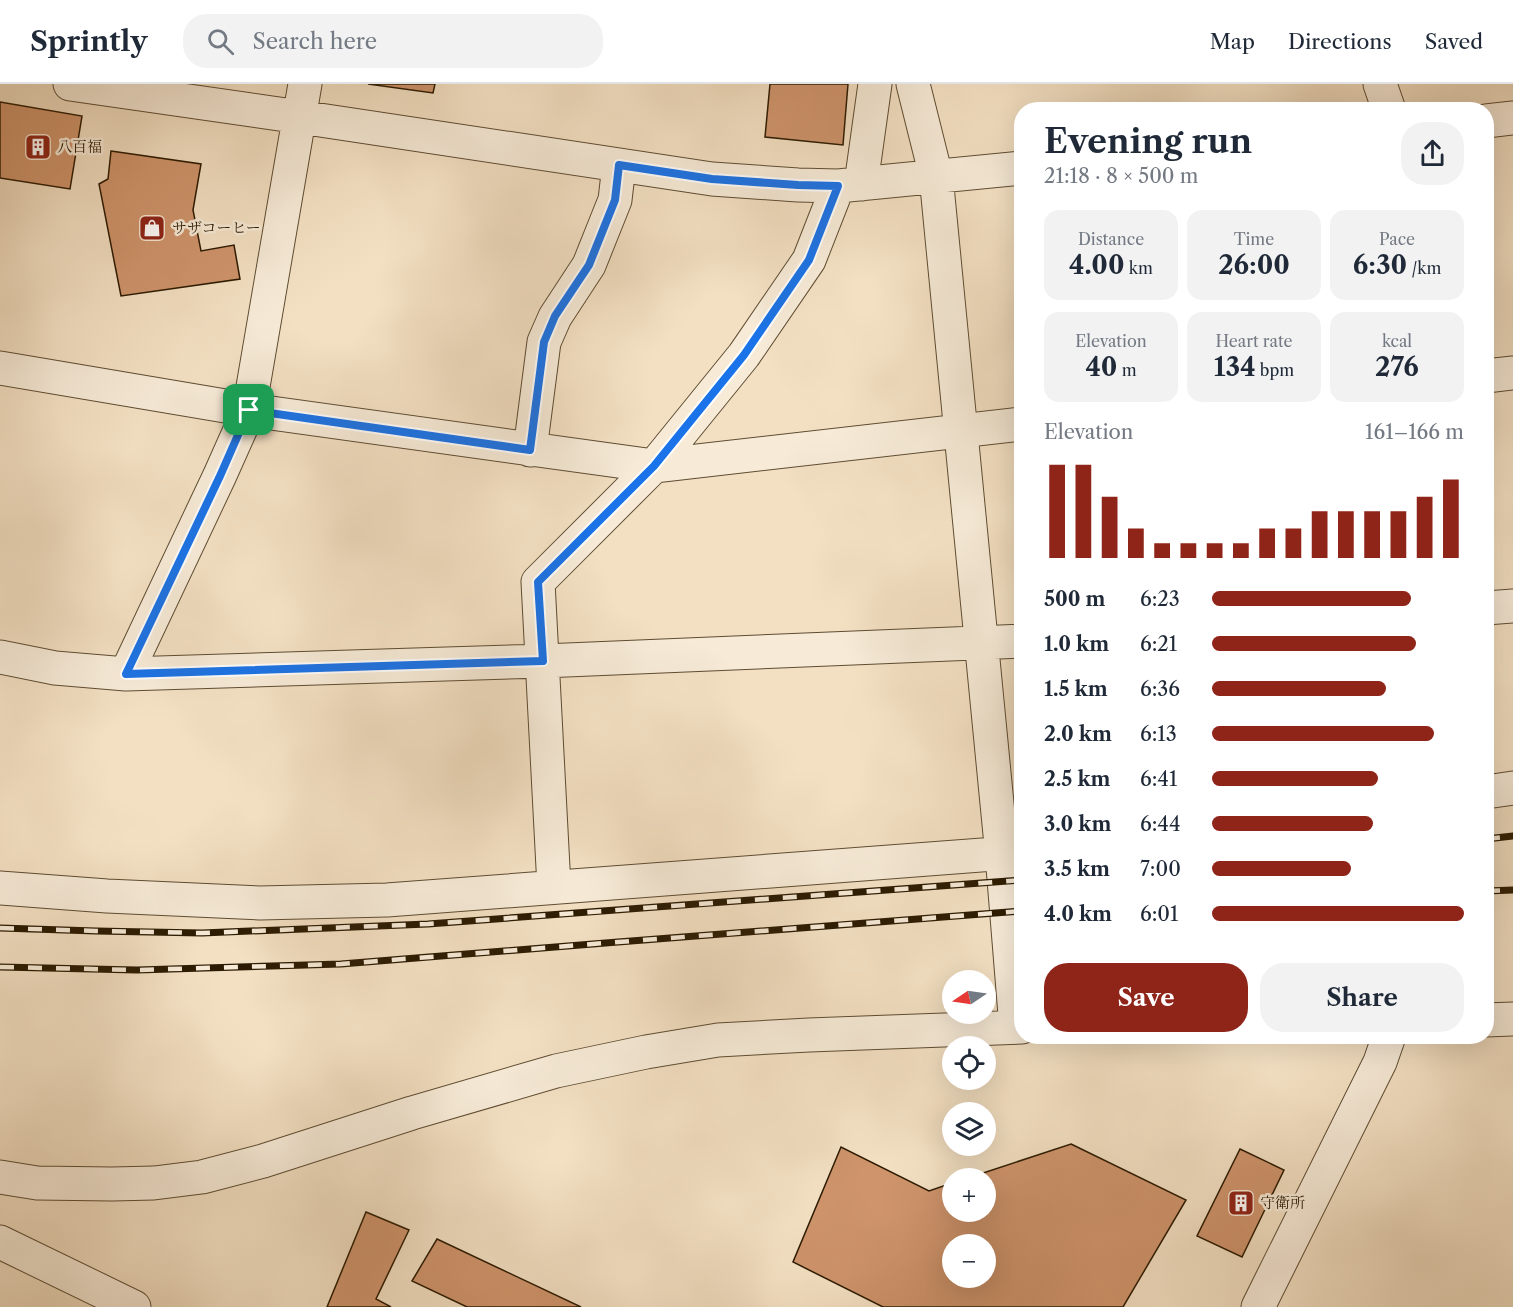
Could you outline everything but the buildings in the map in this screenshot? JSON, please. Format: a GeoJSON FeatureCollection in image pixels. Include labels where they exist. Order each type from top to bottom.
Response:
{"type":"FeatureCollection","features":[{"type":"Feature","properties":{"kind":"street"},"geometry":{"type":"LineString","coordinates":[[70,84],[712,179],[798,185],[850,185],[1014,169]]}},
{"type":"Feature","properties":{"kind":"street"},"geometry":{"type":"LineString","coordinates":[[126,674],[249,410],[305,84]]}},
{"type":"Feature","properties":{"kind":"street"},"geometry":{"type":"LineString","coordinates":[[554,887],[538,582],[654,466],[744,355],[809,260],[850,185],[875,84]]}},
{"type":"Feature","properties":{"kind":"street"},"geometry":{"type":"LineString","coordinates":[[913,84],[936,176],[981,644],[1012,853],[1014,903]]}},
{"type":"Feature","properties":{"kind":"street"},"geometry":{"type":"LineString","coordinates":[[1380,84],[1386,102]]}},
{"type":"Feature","properties":{"kind":"street"},"geometry":{"type":"LineString","coordinates":[[1494,120],[1513,118]]}},
{"type":"Feature","properties":{"kind":"street"},"geometry":{"type":"LineString","coordinates":[[530,450],[544,342],[555,316],[589,265],[615,200],[619,165]]}},
{"type":"Feature","properties":{"kind":"street"},"geometry":{"type":"LineString","coordinates":[[0,368],[249,410],[654,466],[1014,425]]}},
{"type":"Feature","properties":{"kind":"street"},"geometry":{"type":"LineString","coordinates":[[1494,375],[1513,373]]}},
{"type":"Feature","properties":{"kind":"street"},"geometry":{"type":"LineString","coordinates":[[1494,607],[1513,606]]}},
{"type":"Feature","properties":{"kind":"street"},"geometry":{"type":"LineString","coordinates":[[0,657],[55,668],[126,674],[543,661],[1014,642]]}},
{"type":"Feature","properties":{"kind":"street"},"geometry":{"type":"LineString","coordinates":[[1494,791],[1513,788]]}},
{"type":"Feature","properties":{"kind":"street"},"geometry":{"type":"LineString","coordinates":[[0,888],[107,896],[260,903],[387,900],[1012,853]]}},
{"type":"Feature","properties":{"kind":"street"},"geometry":{"type":"LineString","coordinates":[[1494,1020],[1513,1019]]}},
{"type":"Feature","properties":{"kind":"street"},"geometry":{"type":"LineString","coordinates":[[0,1177],[38,1183],[112,1184],[154,1184],[202,1177],[263,1161],[412,1113],[556,1071],[718,1040],[1014,1027]]}},
{"type":"Feature","properties":{"kind":"street"},"geometry":{"type":"LineString","coordinates":[[1258,1307],[1380,1062],[1386,1044]]}},
{"type":"Feature","properties":{"kind":"street"},"geometry":{"type":"LineString","coordinates":[[0,1242],[134,1307]]}},
{"type":"Feature","properties":{"kind":"railway"},"geometry":{"type":"LineString","coordinates":[[1494,838],[1513,836]]}},
{"type":"Feature","properties":{"kind":"railway"},"geometry":{"type":"LineString","coordinates":[[0,928],[202,933],[428,924],[1014,881]]}},
{"type":"Feature","properties":{"kind":"railway"},"geometry":{"type":"LineString","coordinates":[[1494,891],[1513,890]]}},
{"type":"Feature","properties":{"kind":"railway"},"geometry":{"type":"LineString","coordinates":[[0,967],[137,970],[341,964],[1014,912]]}},
{"type":"Feature","properties":{"kind":"place","name":"八百福"},"geometry":{"type":"Point","coordinates":[38,147]}},
{"type":"Feature","properties":{"kind":"place","name":"サザコーヒー"},"geometry":{"type":"Point","coordinates":[152,228]}},
{"type":"Feature","properties":{"kind":"place","name":"守衛所"},"geometry":{"type":"Point","coordinates":[1241,1203]}},
{"type":"Feature","properties":{"kind":"route"},"geometry":{"type":"LineString","coordinates":[[619,165],[712,179],[838,186],[809,260],[744,355],[654,466],[538,582],[543,661],[126,674],[249,410],[530,450],[544,342],[555,316],[589,265],[615,200],[619,165]]}}]}
